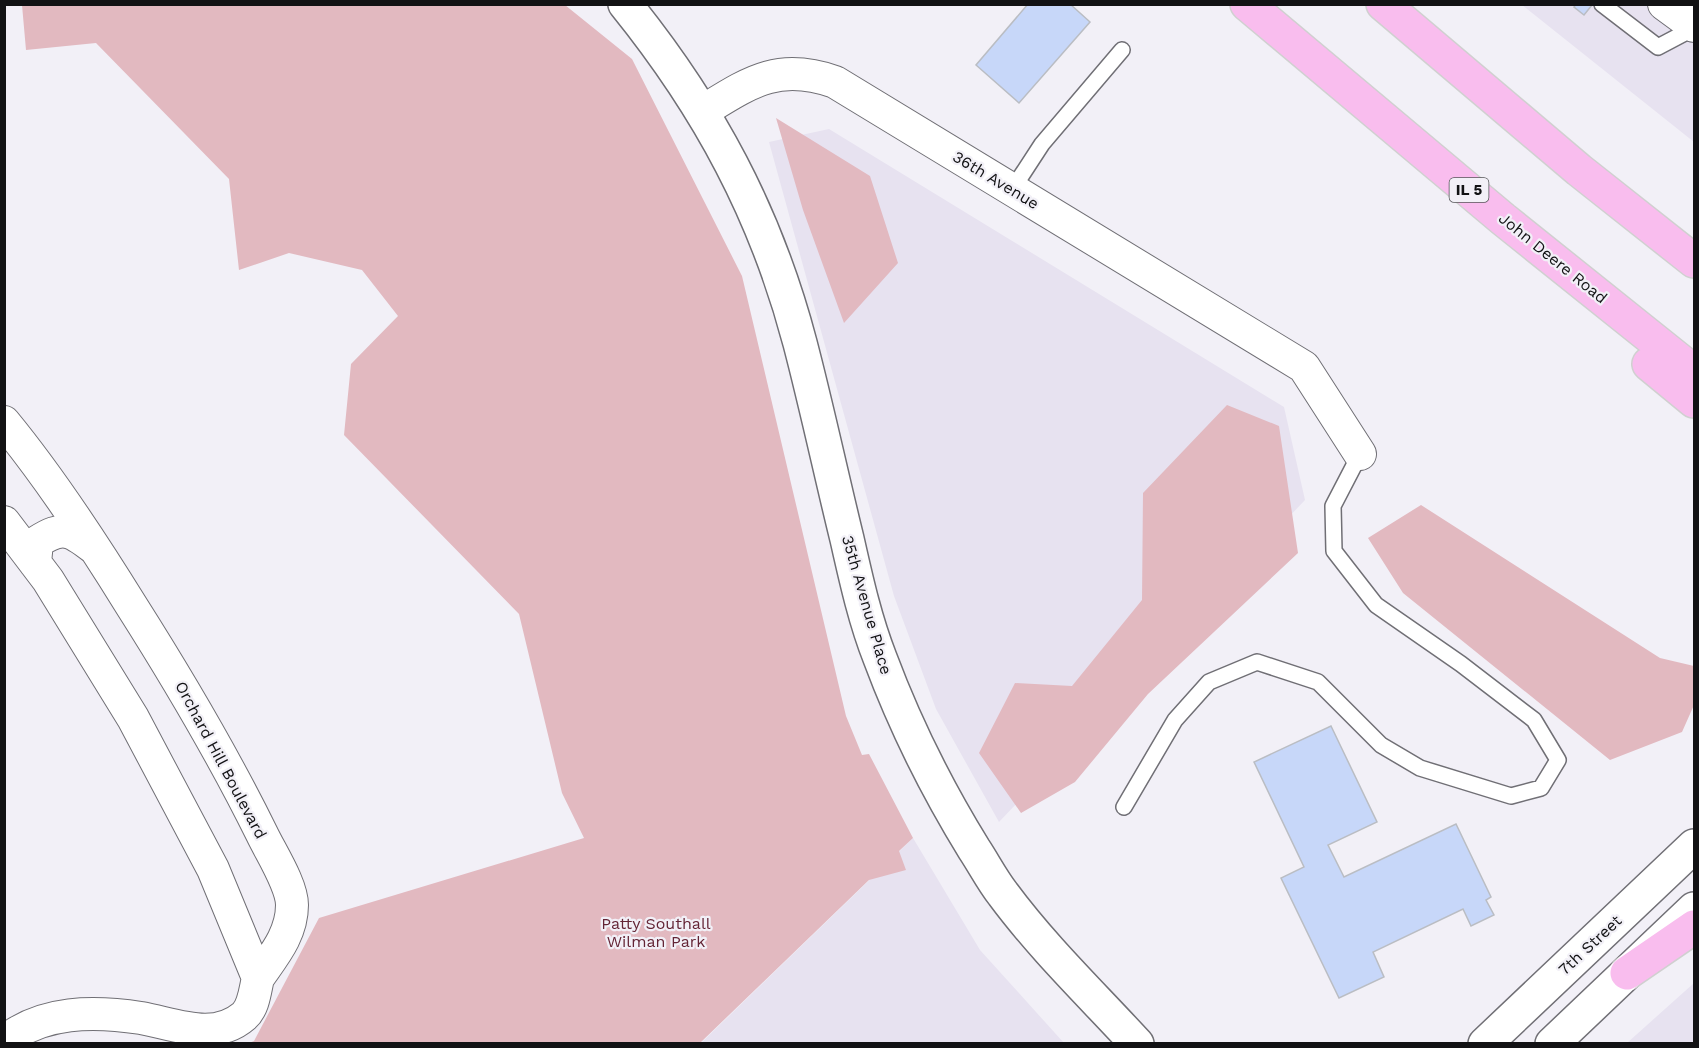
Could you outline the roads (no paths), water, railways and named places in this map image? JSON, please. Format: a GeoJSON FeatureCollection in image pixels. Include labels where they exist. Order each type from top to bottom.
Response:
{"type":"FeatureCollection","features":[{"type":"Feature","properties":{"kind":"highway","name":"John Deere Road"},"geometry":{"type":"LineString","coordinates":[[1247,4],[1464,186],[1695,372]]}},
{"type":"Feature","properties":{"kind":"highway"},"geometry":{"type":"LineString","coordinates":[[1383,4],[1579,170],[1695,261]]}},
{"type":"Feature","properties":{"kind":"highway"},"geometry":{"type":"LineString","coordinates":[[1464,186],[1609,332],[1695,402]]}},
{"type":"Feature","properties":{"kind":"highway"},"geometry":{"type":"LineString","coordinates":[[1626,973],[1695,927]]}},
{"type":"Feature","properties":{"kind":"street"},"geometry":{"type":"LineString","coordinates":[[1664,4],[1695,27]]}},
{"type":"Feature","properties":{"kind":"street"},"geometry":{"type":"LineString","coordinates":[[632,7],[703,111]]}},
{"type":"Feature","properties":{"kind":"street","name":"36th Avenue"},"geometry":{"type":"LineString","coordinates":[[703,111],[748,83],[766,77],[800,73],[835,82],[1304,367],[1360,454]]}},
{"type":"Feature","properties":{"kind":"street","name":"35th Avenue Place"},"geometry":{"type":"LineString","coordinates":[[703,111],[752,204],[778,273],[800,340],[856,579],[878,655],[901,713],[951,811],[1002,893],[1043,943],[1137,1044]]}},
{"type":"Feature","properties":{"kind":"street","name":"Orchard Hill Boulevard"},"geometry":{"type":"LineString","coordinates":[[4,422],[97,551],[183,687],[245,799],[287,886],[292,903],[289,930],[258,978],[253,1000],[245,1015],[231,1024],[215,1029],[189,1029],[141,1018],[99,1015],[65,1016],[40,1021],[4,1042]]}},
{"type":"Feature","properties":{"kind":"street"},"geometry":{"type":"LineString","coordinates":[[4,522],[48,580],[133,718],[213,869],[258,978]]}},
{"type":"Feature","properties":{"kind":"street","name":"Orchard Hill Boulevard"},"geometry":{"type":"LineString","coordinates":[[35,563],[37,542],[61,530],[75,533],[97,551]]}},
{"type":"Feature","properties":{"kind":"street","name":"7th Street"},"geometry":{"type":"LineString","coordinates":[[1485,1044],[1695,846]]}},
{"type":"Feature","properties":{"kind":"street"},"geometry":{"type":"LineString","coordinates":[[1552,1044],[1695,909]]}},
{"type":"Feature","properties":{"kind":"lane"},"geometry":{"type":"LineString","coordinates":[[1602,4],[1658,47],[1695,27]]}},
{"type":"Feature","properties":{"kind":"lane"},"geometry":{"type":"LineString","coordinates":[[1012,190],[1041,144],[1122,50]]}},
{"type":"Feature","properties":{"kind":"lane"},"geometry":{"type":"LineString","coordinates":[[1124,807],[1175,720],[1209,682],[1257,662],[1318,682],[1381,745],[1420,768],[1511,796],[1541,788],[1558,760],[1534,720],[1461,664],[1376,605],[1334,551],[1333,506],[1360,454]]}},
{"type":"Feature","properties":{"kind":"park label","name":"Patty Southall Wilman Park"},"geometry":{"type":"Point","coordinates":[656,932]}}]}
